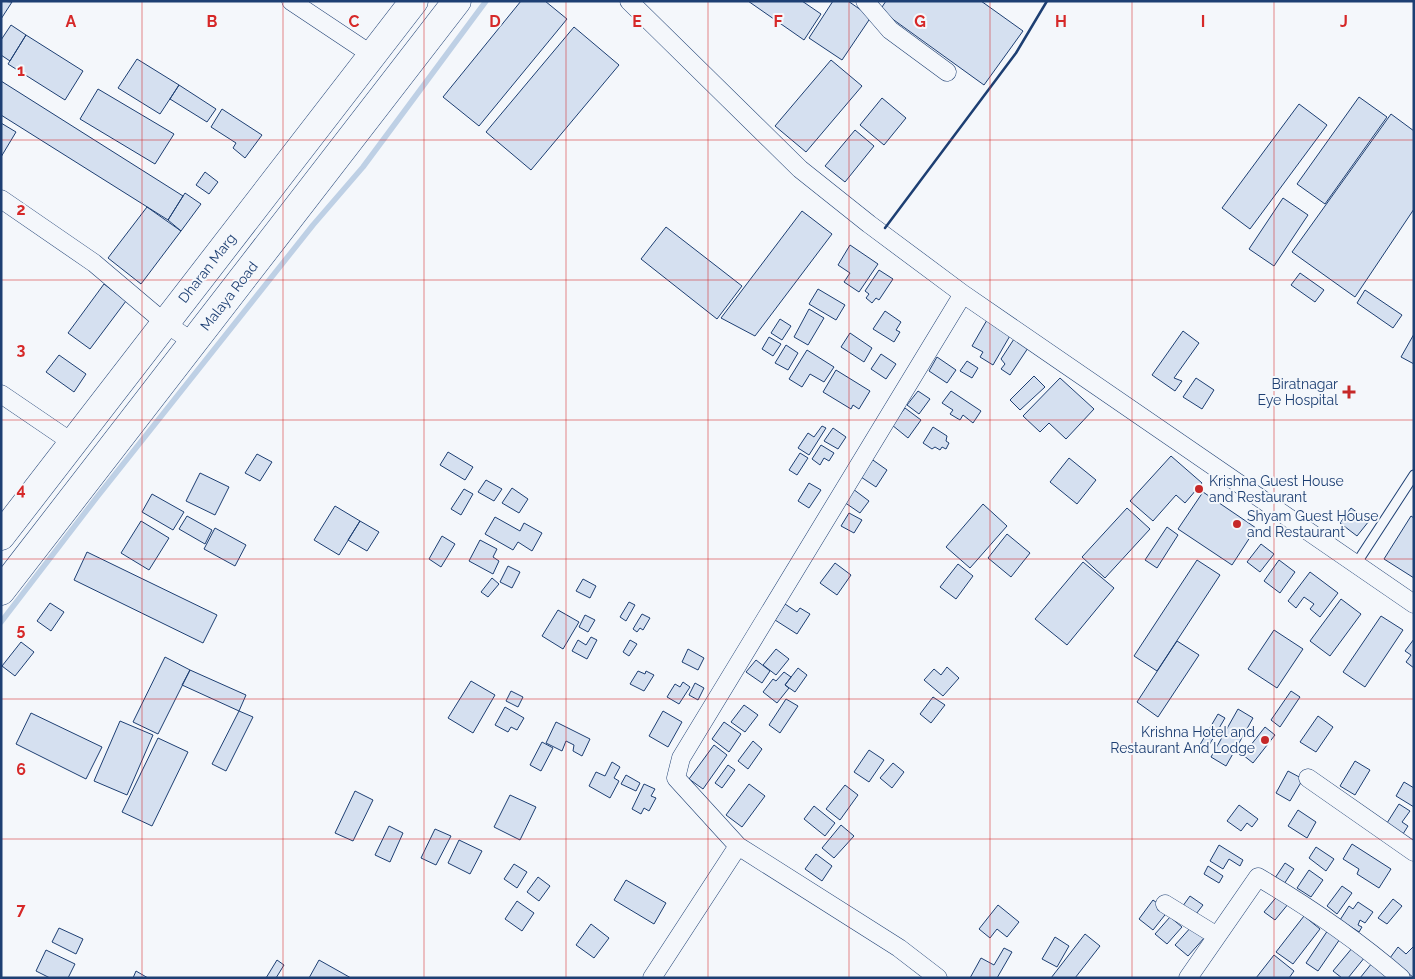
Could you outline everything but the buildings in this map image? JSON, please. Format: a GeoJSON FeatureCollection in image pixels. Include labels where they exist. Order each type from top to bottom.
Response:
{"type":"FeatureCollection","features":[{"type":"Feature","properties":{"kind":"main road","name":"Dharan Marg"},"geometry":{"type":"LineString","coordinates":[[1,536],[414,1]]}},
{"type":"Feature","properties":{"kind":"main road","name":"Malaya Road"},"geometry":{"type":"LineString","coordinates":[[1,591],[457,1]]}},
{"type":"Feature","properties":{"kind":"street"},"geometry":{"type":"LineString","coordinates":[[290,1],[372,55]]}},
{"type":"Feature","properties":{"kind":"street"},"geometry":{"type":"LineString","coordinates":[[629,1],[800,169],[869,224],[963,294],[1414,604]]}},
{"type":"Feature","properties":{"kind":"street"},"geometry":{"type":"LineString","coordinates":[[864,1],[890,30],[947,72]]}},
{"type":"Feature","properties":{"kind":"street"},"geometry":{"type":"LineString","coordinates":[[1,199],[94,263],[165,324],[193,342]]}},
{"type":"Feature","properties":{"kind":"street"},"geometry":{"type":"LineString","coordinates":[[938,978],[899,948],[738,846],[676,778],[681,758],[963,294]]}},
{"type":"Feature","properties":{"kind":"street"},"geometry":{"type":"LineString","coordinates":[[1,394],[73,443]]}},
{"type":"Feature","properties":{"kind":"street"},"geometry":{"type":"LineString","coordinates":[[1308,778],[1414,852]]}},
{"type":"Feature","properties":{"kind":"street"},"geometry":{"type":"LineString","coordinates":[[652,978],[738,846]]}},
{"type":"Feature","properties":{"kind":"street"},"geometry":{"type":"LineString","coordinates":[[1188,978],[1258,877],[1365,946],[1401,978]]}},
{"type":"Feature","properties":{"kind":"street"},"geometry":{"type":"LineString","coordinates":[[1165,904],[1217,936]]}},
{"type":"Feature","properties":{"kind":"lane"},"geometry":{"type":"LineString","coordinates":[[1356,564],[1414,475]]}},
{"type":"Feature","properties":{"kind":"waterway"},"geometry":{"type":"LineString","coordinates":[[1,622],[97,497],[313,225],[363,167],[486,1]]}},
{"type":"Feature","properties":{"kind":"wall"},"geometry":{"type":"LineString","coordinates":[[885,228],[1016,53],[1047,1]]}},
{"type":"Feature","properties":{"kind":"place","name":"Biratnagar Eye Hospital"},"geometry":{"type":"Point","coordinates":[1349,392]}},
{"type":"Feature","properties":{"kind":"place","name":"Krishna Guest House and Restaurant"},"geometry":{"type":"Point","coordinates":[1199,489]}},
{"type":"Feature","properties":{"kind":"place","name":"Shyam Guest House and Restaurant"},"geometry":{"type":"Point","coordinates":[1237,524]}},
{"type":"Feature","properties":{"kind":"place","name":"Krishna Hotel and Restaurant And Lodge"},"geometry":{"type":"Point","coordinates":[1265,740]}}]}
